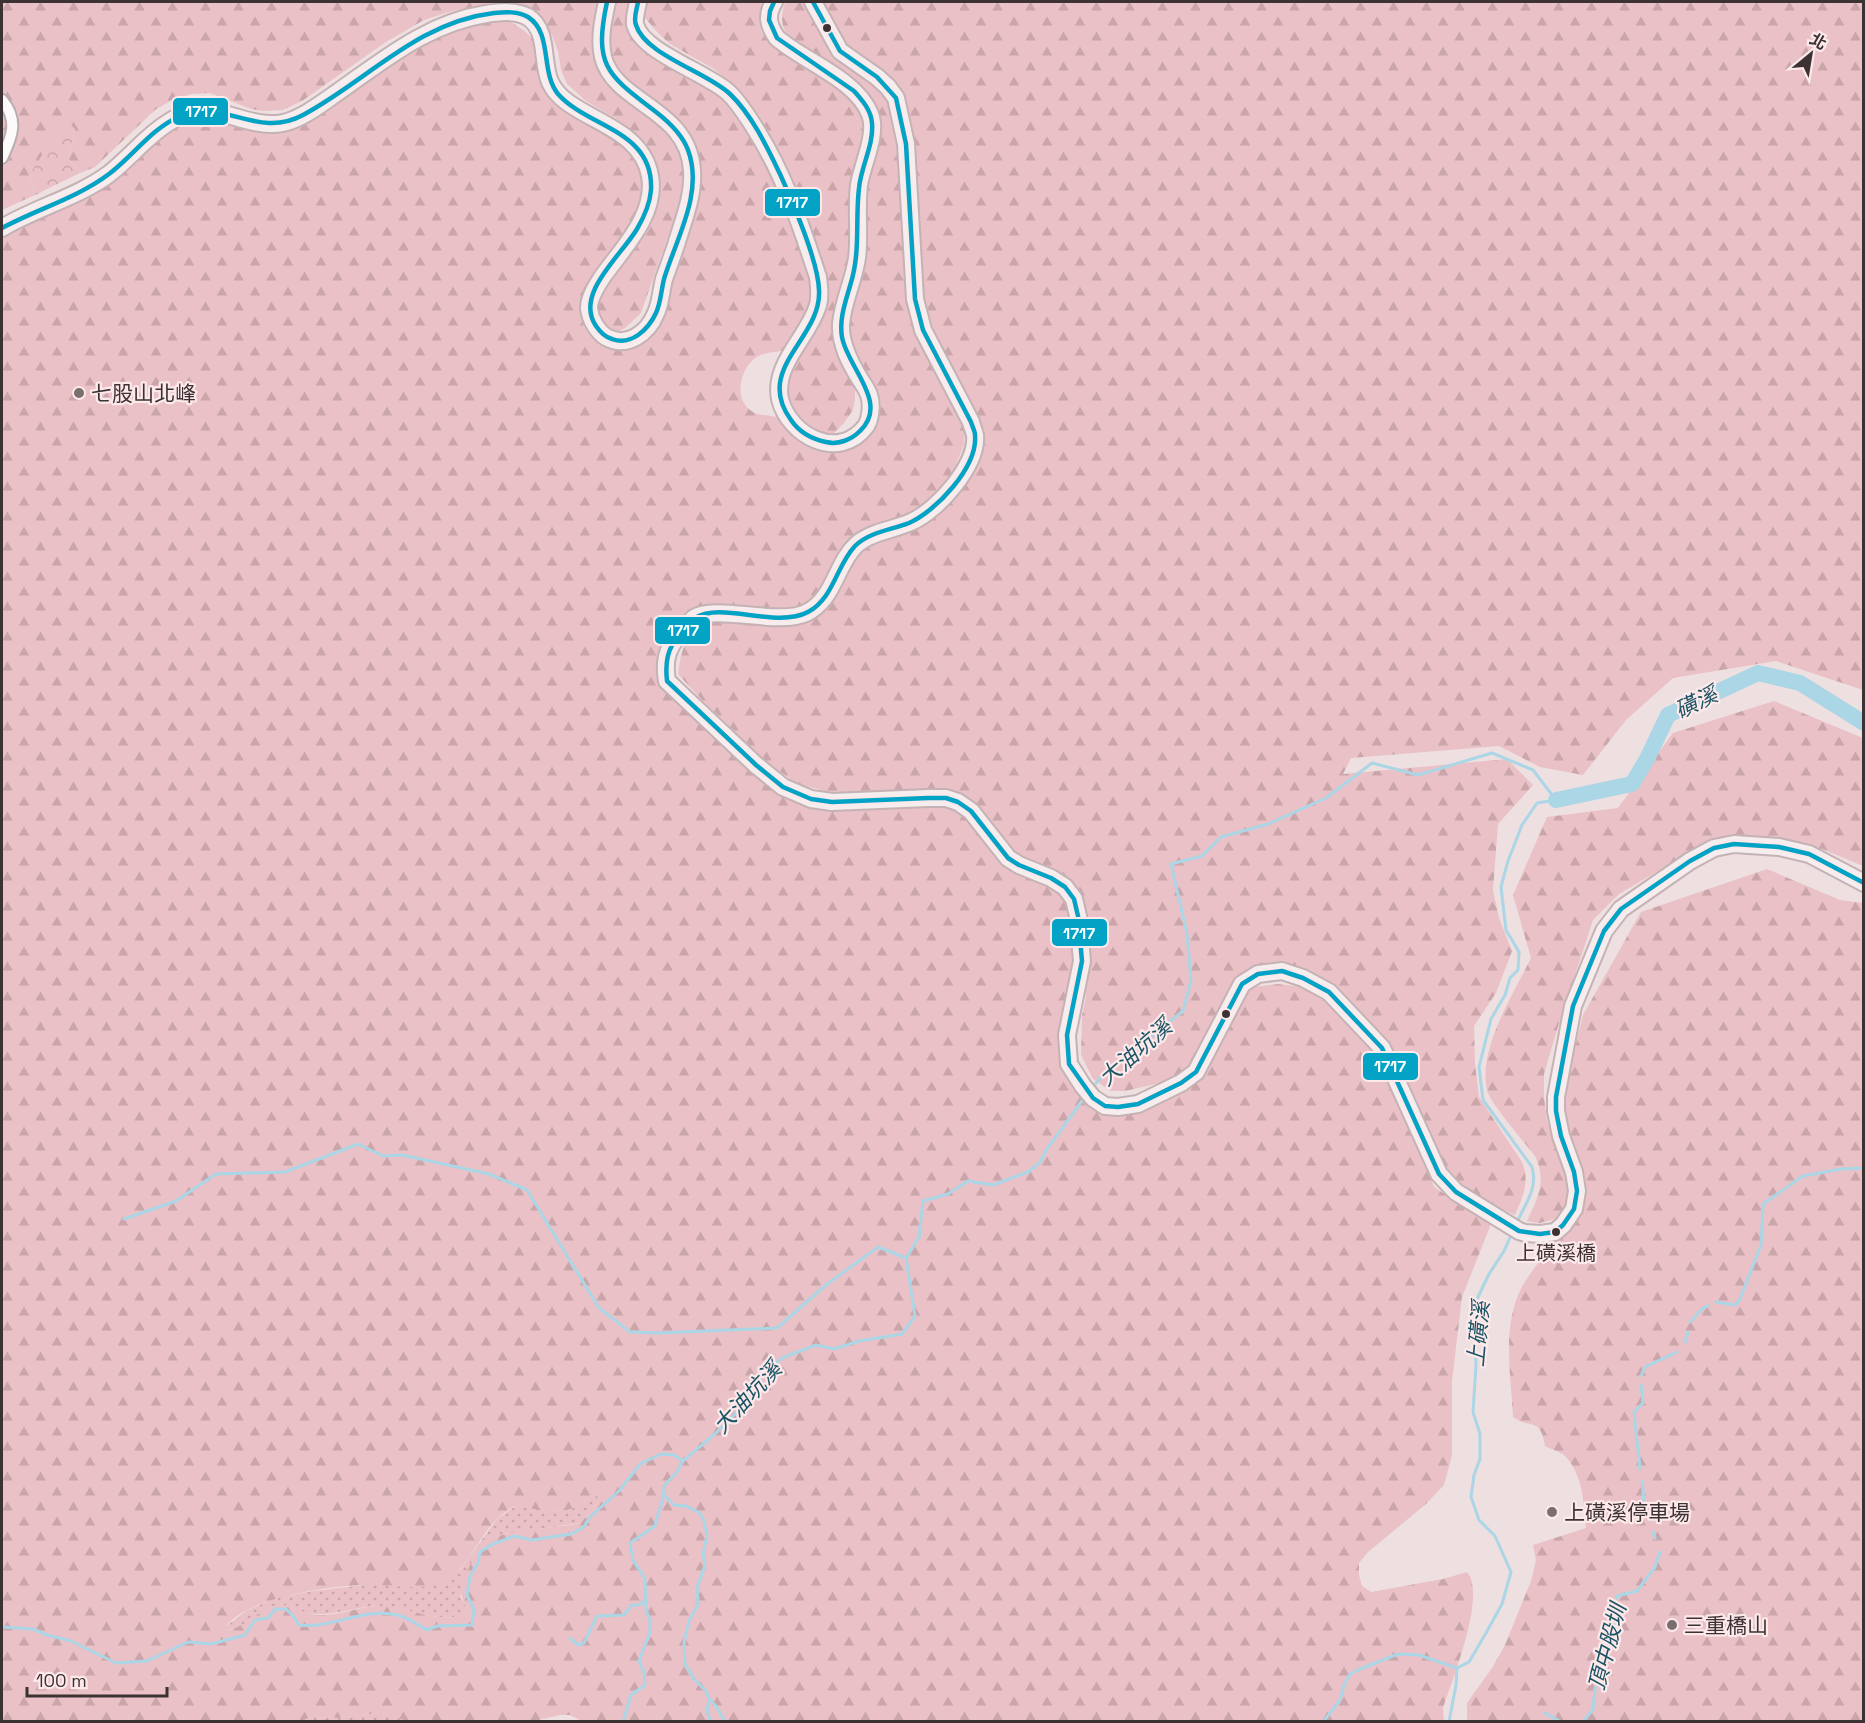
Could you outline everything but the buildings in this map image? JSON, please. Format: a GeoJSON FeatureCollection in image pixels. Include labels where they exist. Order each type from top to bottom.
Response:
{"type":"FeatureCollection","features":[{"type":"Feature","properties":{"kind":"main road"},"geometry":{"type":"LineString","coordinates":[[2,228],[109,173],[147,136],[183,114],[207,110],[226,113],[260,124],[285,123],[326,100],[421,35],[441,26],[482,15],[513,12],[527,16],[537,27],[541,35],[550,83],[558,94],[624,136],[636,148],[650,177],[646,213],[599,283],[589,305],[592,320],[601,333],[618,342],[629,340],[639,336],[657,312],[663,283],[690,197],[692,167],[688,148],[678,131],[618,82],[604,61],[602,27],[607,2]]}},
{"type":"Feature","properties":{"kind":"main road"},"geometry":{"type":"LineString","coordinates":[[638,2],[635,23],[639,33],[658,51],[713,80],[740,105],[765,144],[789,191],[818,277],[820,291],[818,306],[783,369],[778,388],[786,412],[800,431],[828,445],[845,442],[856,435],[867,424],[870,413],[870,396],[851,364],[843,342],[841,325],[857,258],[857,210],[860,183],[869,148],[872,118],[859,95],[777,38],[768,17],[774,2]]}},
{"type":"Feature","properties":{"kind":"main road"},"geometry":{"type":"LineString","coordinates":[[813,2],[840,51],[877,77],[896,98],[906,144],[915,299],[923,330],[971,422],[975,436],[973,449],[965,468],[948,495],[932,511],[912,522],[865,538],[851,550],[826,596],[815,609],[792,618],[718,614],[695,617],[667,652],[665,666],[667,681],[756,765],[783,787],[811,799],[832,802],[928,798],[952,800],[971,811],[1008,858],[1065,887],[1074,899],[1078,916],[1082,961],[1067,1035],[1069,1064],[1093,1098],[1105,1106],[1138,1104],[1181,1083],[1196,1072],[1242,984],[1258,974],[1282,971],[1303,978],[1329,992],[1382,1048],[1440,1174],[1456,1192],[1525,1233],[1555,1232],[1574,1209],[1577,1191],[1574,1172],[1561,1136],[1556,1111],[1556,1097],[1573,1006],[1604,931],[1621,909],[1690,861],[1714,848],[1734,844],[1779,847],[1809,854],[1863,884]]}},
{"type":"Feature","properties":{"kind":"street"},"geometry":{"type":"LineString","coordinates":[[2,100],[8,107],[13,124],[12,135],[2,158]]}},
{"type":"Feature","properties":{"kind":"green space"},"geometry":{"type":"Polygon","coordinates":[[[2,2],[602,2],[597,47],[666,125],[686,161],[684,191],[641,313],[619,331],[605,327],[594,307],[647,216],[640,141],[618,120],[586,101],[567,84],[552,35],[540,18],[517,4],[491,3],[424,20],[386,42],[302,101],[283,110],[251,109],[210,93],[192,94],[174,99],[155,110],[95,167],[80,173],[68,158],[75,129],[29,176],[35,195],[2,210],[2,2]]]}},
{"type":"Feature","properties":{"kind":"green space"},"geometry":{"type":"Polygon","coordinates":[[[614,2],[633,2],[632,31],[722,96],[735,110],[782,194],[812,278],[812,311],[788,348],[762,354],[753,360],[744,373],[740,390],[745,405],[750,410],[778,418],[830,448],[871,421],[844,332],[877,114],[786,33],[782,20],[785,2],[806,2],[816,17],[823,39],[846,65],[889,96],[900,144],[910,295],[965,425],[964,444],[955,467],[940,491],[907,517],[871,530],[810,604],[800,610],[693,612],[660,673],[781,790],[952,805],[1059,891],[1070,913],[1075,970],[1060,1035],[1099,1107],[1186,1086],[1243,992],[1253,987],[1278,984],[1302,987],[1334,1007],[1376,1053],[1400,1098],[1434,1187],[1491,1224],[1462,1297],[1452,1381],[1452,1455],[1444,1485],[1426,1504],[1368,1552],[1359,1563],[1362,1586],[1371,1592],[1443,1579],[1467,1572],[1472,1583],[1471,1618],[1443,1708],[1444,1721],[580,1722],[570,1715],[560,1715],[530,1722],[412,1722],[377,1713],[338,1718],[310,1717],[300,1722],[2,1722],[2,233],[169,127],[205,114],[276,129],[438,32],[507,20],[527,33],[537,46],[545,86],[600,125],[631,152],[639,169],[643,188],[639,210],[582,312],[582,321],[586,331],[594,340],[610,349],[625,348],[649,331],[693,158],[614,68],[607,49],[614,2]],[[596,1495],[564,1511],[544,1511],[517,1505],[498,1518],[457,1572],[442,1583],[417,1587],[358,1585],[293,1594],[251,1608],[235,1618],[224,1629],[240,1626],[266,1609],[278,1605],[289,1606],[316,1615],[388,1606],[430,1616],[461,1615],[467,1609],[461,1594],[463,1581],[480,1549],[486,1543],[504,1534],[580,1523],[592,1511],[599,1499],[596,1495]]]}},
{"type":"Feature","properties":{"kind":"green space"},"geometry":{"type":"Polygon","coordinates":[[[644,2],[762,2],[759,19],[762,33],[775,46],[852,95],[863,117],[853,247],[842,304],[855,382],[855,399],[853,410],[833,434],[826,436],[803,428],[787,405],[786,373],[815,322],[803,210],[791,176],[747,103],[734,86],[714,69],[670,44],[659,34],[645,18],[644,2]]]}},
{"type":"Feature","properties":{"kind":"green space"},"geometry":{"type":"Polygon","coordinates":[[[823,2],[1863,2],[1863,690],[1776,661],[1673,678],[1626,720],[1583,775],[1540,767],[1499,746],[1351,758],[1343,774],[1507,759],[1533,785],[1498,824],[1493,890],[1499,918],[1512,951],[1496,993],[1474,1026],[1479,1097],[1522,1162],[1524,1169],[1524,1189],[1515,1215],[1486,1202],[1464,1188],[1442,1167],[1406,1080],[1386,1047],[1331,990],[1260,971],[1188,1072],[1160,1083],[1125,1091],[1111,1091],[1093,1079],[1081,1055],[1082,1016],[1086,996],[1084,944],[1076,895],[1017,857],[955,795],[932,790],[831,793],[796,783],[768,763],[678,674],[688,639],[700,627],[709,623],[720,619],[805,622],[812,620],[820,611],[851,559],[867,545],[916,526],[976,444],[926,329],[903,105],[840,41],[823,2]]]}},
{"type":"Feature","properties":{"kind":"green space"},"geometry":{"type":"Polygon","coordinates":[[[63,121],[75,129],[68,158],[80,173],[35,195],[29,176],[63,121]]]}},
{"type":"Feature","properties":{"kind":"green space"},"geometry":{"type":"Polygon","coordinates":[[[1774,701],[1863,738],[1863,866],[1822,849],[1714,838],[1619,894],[1593,920],[1544,1074],[1547,1121],[1567,1178],[1569,1197],[1564,1209],[1556,1219],[1539,1223],[1527,1221],[1540,1189],[1539,1165],[1535,1156],[1491,1099],[1485,1077],[1491,1042],[1506,1006],[1531,958],[1513,895],[1547,817],[1618,808],[1673,733],[1774,701]]]}},
{"type":"Feature","properties":{"kind":"green space"},"geometry":{"type":"Polygon","coordinates":[[[1767,869],[1840,900],[1863,903],[1863,1721],[1467,1722],[1467,1703],[1505,1645],[1531,1581],[1536,1560],[1533,1545],[1586,1528],[1582,1491],[1572,1465],[1564,1455],[1545,1446],[1537,1427],[1513,1417],[1509,1367],[1512,1316],[1523,1285],[1542,1258],[1565,1236],[1581,1213],[1583,1200],[1561,1105],[1583,1015],[1641,912],[1767,869]]]}},
{"type":"Feature","properties":{"kind":"green space"},"geometry":{"type":"Polygon","coordinates":[[[596,1495],[599,1499],[592,1511],[580,1523],[504,1534],[460,1596],[467,1609],[453,1617],[443,1618],[384,1606],[319,1614],[270,1607],[240,1627],[228,1630],[224,1628],[246,1611],[275,1598],[372,1584],[415,1587],[460,1570],[497,1519],[517,1505],[564,1511],[596,1495]]]}},
{"type":"Feature","properties":{"kind":"green space"},"geometry":{"type":"Polygon","coordinates":[[[377,1713],[412,1721],[300,1722],[310,1717],[338,1718],[377,1713]]]}},
{"type":"Feature","properties":{"kind":"waterway","name":"磺溪"},"geometry":{"type":"LineString","coordinates":[[1556,800],[1632,784],[1668,715],[1758,673],[1800,683],[1864,723]]}},
{"type":"Feature","properties":{"kind":"waterway","name":"大油坑溪"},"geometry":{"type":"LineString","coordinates":[[1092,1088],[1102,1076],[1183,1011],[1191,980],[1187,934],[1171,864],[1202,856],[1221,837],[1268,824],[1326,798],[1372,763],[1418,775],[1492,753],[1533,770],[1556,800],[1537,803],[1522,825],[1508,861],[1501,887],[1506,930],[1519,952],[1518,970],[1510,978],[1505,995],[1491,1019],[1479,1067],[1483,1100],[1532,1167],[1532,1189],[1517,1222]]}},
{"type":"Feature","properties":{"kind":"waterway","name":"大油坑溪"},"geometry":{"type":"LineString","coordinates":[[623,1722],[631,1695],[645,1685],[644,1673],[639,1661],[650,1632],[650,1621],[646,1610],[645,1579],[633,1560],[630,1543],[655,1526],[664,1486],[683,1461],[738,1411],[754,1383],[782,1358],[816,1345],[834,1349],[859,1341],[902,1334],[915,1316],[906,1258],[919,1237],[923,1201],[948,1194],[968,1181],[993,1185],[1028,1172],[1040,1162],[1084,1098]]}},
{"type":"Feature","properties":{"kind":"waterway"},"geometry":{"type":"LineString","coordinates":[[124,1219],[176,1201],[216,1174],[285,1172],[358,1144],[383,1156],[402,1155],[489,1174],[527,1190],[599,1308],[630,1332],[777,1328],[826,1285],[878,1247],[906,1258]]}},
{"type":"Feature","properties":{"kind":"waterway","name":"頂中股圳"},"geometry":{"type":"LineString","coordinates":[[1716,1302],[1735,1305],[1740,1299],[1761,1245],[1763,1204],[1803,1176],[1841,1169],[1864,1168]]}},
{"type":"Feature","properties":{"kind":"waterway","name":"上磺溪"},"geometry":{"type":"LineString","coordinates":[[1449,1722],[1457,1668],[1469,1662],[1486,1633],[1502,1604],[1511,1572],[1495,1536],[1479,1520],[1471,1497],[1474,1475],[1480,1459],[1480,1434],[1473,1412],[1476,1366],[1475,1317],[1478,1297],[1512,1233]]}},
{"type":"Feature","properties":{"kind":"waterway","name":"頂中股圳"},"geometry":{"type":"LineString","coordinates":[[1690,1322],[1703,1308],[1708,1306]]}},
{"type":"Feature","properties":{"kind":"waterway","name":"頂中股圳"},"geometry":{"type":"LineString","coordinates":[[1685,1342],[1688,1332]]}},
{"type":"Feature","properties":{"kind":"waterway","name":"頂中股圳"},"geometry":{"type":"LineString","coordinates":[[1641,1376],[1645,1367],[1677,1352]]}},
{"type":"Feature","properties":{"kind":"waterway","name":"頂中股圳"},"geometry":{"type":"LineString","coordinates":[[1640,1469],[1634,1412],[1643,1403],[1641,1385]]}},
{"type":"Feature","properties":{"kind":"waterway","name":"大油坑溪"},"geometry":{"type":"LineString","coordinates":[[2,1627],[33,1629],[71,1641],[116,1663],[147,1661],[188,1642],[211,1644],[245,1635],[255,1620],[268,1618],[275,1609],[286,1609],[299,1625],[323,1624],[384,1613],[405,1617],[427,1630],[437,1626],[472,1625],[474,1610],[467,1595],[470,1576],[478,1563],[480,1552],[514,1536],[532,1540],[571,1534],[584,1527],[589,1518],[619,1491],[640,1464],[661,1454],[674,1455],[683,1461]]}},
{"type":"Feature","properties":{"kind":"waterway","name":"頂中股圳"},"geometry":{"type":"LineString","coordinates":[[1642,1481],[1644,1501],[1650,1520]]}},
{"type":"Feature","properties":{"kind":"waterway"},"geometry":{"type":"LineString","coordinates":[[665,1496],[674,1505],[686,1506],[700,1513],[704,1521],[707,1536],[703,1554],[705,1565],[697,1588],[698,1604],[689,1621],[684,1642],[685,1664],[694,1679],[706,1691],[709,1699],[707,1711],[711,1722]]}},
{"type":"Feature","properties":{"kind":"waterway","name":"頂中股圳"},"geometry":{"type":"LineString","coordinates":[[1653,1532],[1655,1538]]}},
{"type":"Feature","properties":{"kind":"waterway","name":"頂中股圳"},"geometry":{"type":"LineString","coordinates":[[1583,1722],[1593,1709],[1595,1689],[1606,1667],[1617,1596],[1637,1591],[1655,1567],[1660,1552]]}},
{"type":"Feature","properties":{"kind":"waterway"},"geometry":{"type":"LineString","coordinates":[[570,1638],[578,1645],[584,1643],[597,1616],[624,1615],[632,1605],[639,1605],[646,1600]]}},
{"type":"Feature","properties":{"kind":"waterway"},"geometry":{"type":"LineString","coordinates":[[1323,1722],[1340,1700],[1350,1674],[1360,1669],[1398,1654],[1419,1655],[1457,1668]]}},
{"type":"Feature","properties":{"kind":"waterway"},"geometry":{"type":"LineString","coordinates":[[709,1699],[725,1722]]}},
{"type":"Feature","properties":{"kind":"waterway","name":"頂中股圳"},"geometry":{"type":"LineString","coordinates":[[1545,1713],[1561,1722]]}},
{"type":"Feature","properties":{"kind":"transit line","name":"1717"},"geometry":{"type":"LineString","coordinates":[[2,228],[97,182],[118,167],[151,135],[180,116],[210,111],[270,123],[286,121],[303,115],[417,40],[441,28],[466,19],[494,13],[516,13],[528,17],[541,33],[549,75],[558,94],[586,115],[631,142],[642,154],[649,170],[651,190],[644,215],[630,240],[602,276],[591,301],[591,314],[596,326],[603,334],[619,341],[632,338],[644,331],[658,309],[664,279],[691,199],[692,166],[688,150],[675,129],[626,88],[608,68],[602,41],[607,2]]}},
{"type":"Feature","properties":{"kind":"transit line","name":"1717"},"geometry":{"type":"LineString","coordinates":[[638,2],[635,22],[642,36],[664,54],[730,94],[752,121],[780,174],[810,248],[819,290],[817,308],[811,324],[784,369],[780,385],[781,401],[791,420],[802,431],[821,441],[840,442],[853,437],[860,431],[868,420],[871,409],[864,385],[845,349],[841,324],[857,249],[859,188],[871,139],[872,123],[868,110],[854,91],[777,38],[769,20],[774,2]]}},
{"type":"Feature","properties":{"kind":"transit line","name":"1717"},"geometry":{"type":"LineString","coordinates":[[813,2],[840,51],[877,77],[896,98],[906,144],[915,299],[923,330],[971,422],[975,433],[974,447],[963,474],[943,498],[920,517],[909,523],[873,534],[855,546],[824,599],[808,612],[781,618],[720,612],[693,619],[670,650],[666,668],[667,681],[756,765],[783,787],[811,799],[832,802],[928,798],[946,798],[958,802],[971,811],[1008,858],[1065,887],[1074,899],[1078,916],[1082,961],[1067,1035],[1069,1064],[1093,1098],[1105,1106],[1138,1104],[1181,1083],[1196,1072],[1242,984],[1258,974],[1282,971],[1303,978],[1329,992],[1382,1048],[1439,1174],[1456,1192],[1519,1231],[1540,1234],[1555,1232],[1574,1209],[1577,1191],[1574,1172],[1561,1136],[1556,1111],[1556,1097],[1573,1006],[1604,931],[1621,909],[1690,861],[1714,848],[1734,844],[1779,847],[1809,854],[1864,883]]}},
{"type":"Feature","properties":{"kind":"place","name":"七股山北峰"},"geometry":{"type":"Point","coordinates":[79,393]}},
{"type":"Feature","properties":{"kind":"place","name":"上磺溪橋"},"geometry":{"type":"Point","coordinates":[1556,1232]}},
{"type":"Feature","properties":{"kind":"place","name":"上磺溪停車場"},"geometry":{"type":"Point","coordinates":[1552,1512]}},
{"type":"Feature","properties":{"kind":"place","name":"三重橋山"},"geometry":{"type":"Point","coordinates":[1672,1625]}}]}
